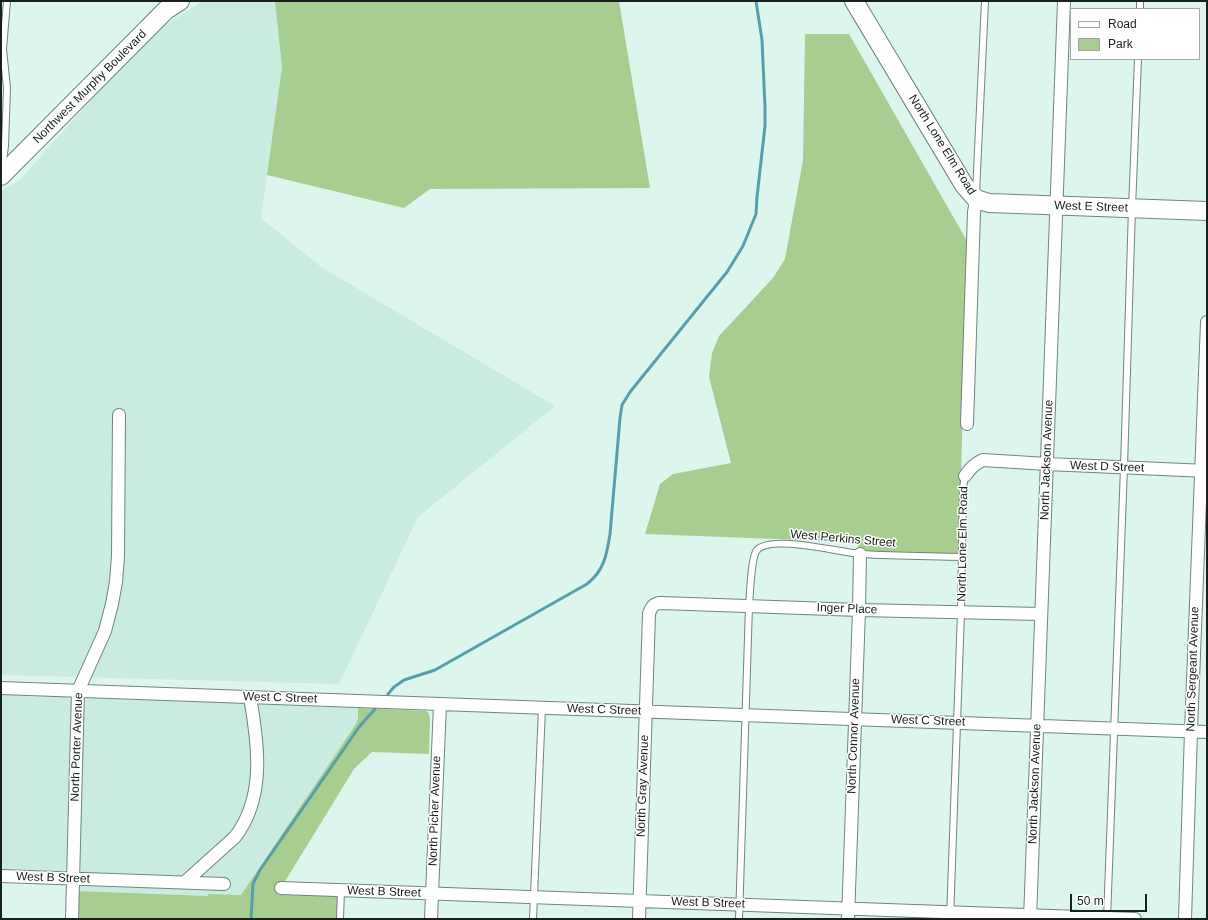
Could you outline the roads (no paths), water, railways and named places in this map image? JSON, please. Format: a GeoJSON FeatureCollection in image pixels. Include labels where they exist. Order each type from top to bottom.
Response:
{"type":"FeatureCollection","features":[{"type":"Feature","properties":{"kind":"street","name":"Northwest Murphy Boulevard"},"geometry":{"type":"LineString","coordinates":[[2,170],[166,10],[180,1]]}},
{"type":"Feature","properties":{"kind":"street","name":"North Lone Elm Road"},"geometry":{"type":"LineString","coordinates":[[854,1],[964,185],[976,199],[974,212],[968,424]]}},
{"type":"Feature","properties":{"kind":"street","name":"North Jackson Avenue"},"geometry":{"type":"LineString","coordinates":[[1030,917],[1064,1]]}},
{"type":"Feature","properties":{"kind":"street","name":"West E Street"},"geometry":{"type":"LineString","coordinates":[[976,199],[989,203],[1207,211]]}},
{"type":"Feature","properties":{"kind":"street","name":"North Sergeant Avenue"},"geometry":{"type":"LineString","coordinates":[[1185,919],[1191,731],[1204,470],[1207,322]]}},
{"type":"Feature","properties":{"kind":"street","name":"North Porter Avenue"},"geometry":{"type":"LineString","coordinates":[[72,919],[78,691],[105,631],[113,597],[118,556],[119,415]]}},
{"type":"Feature","properties":{"kind":"street","name":"West D Street"},"geometry":{"type":"LineString","coordinates":[[965,476],[976,463],[983,460],[1204,470]]}},
{"type":"Feature","properties":{"kind":"street","name":"North Connor Avenue"},"geometry":{"type":"LineString","coordinates":[[848,914],[860,554]]}},
{"type":"Feature","properties":{"kind":"street","name":"Inger Place"},"geometry":{"type":"LineString","coordinates":[[653,606],[661,603],[859,610],[1041,614]]}},
{"type":"Feature","properties":{"kind":"street","name":"North Gray Avenue"},"geometry":{"type":"LineString","coordinates":[[639,919],[649,614],[650,609],[653,606]]}},
{"type":"Feature","properties":{"kind":"street","name":"West C Street"},"geometry":{"type":"LineString","coordinates":[[1,688],[1207,732]]}},
{"type":"Feature","properties":{"kind":"street"},"geometry":{"type":"LineString","coordinates":[[185,882],[235,837],[242,828],[247,817],[252,802],[258,769],[257,741],[250,697]]}},
{"type":"Feature","properties":{"kind":"street","name":"North Picher Avenue"},"geometry":{"type":"LineString","coordinates":[[431,919],[440,704]]}},
{"type":"Feature","properties":{"kind":"street","name":"West B Street"},"geometry":{"type":"LineString","coordinates":[[1,876],[224,884]]}},
{"type":"Feature","properties":{"kind":"street","name":"West B Street"},"geometry":{"type":"LineString","coordinates":[[281,888],[739,904],[848,914],[1135,919]]}},
{"type":"Feature","properties":{"kind":"lane"},"geometry":{"type":"LineString","coordinates":[[2,170],[7,88],[3,49],[7,1]]}},
{"type":"Feature","properties":{"kind":"lane"},"geometry":{"type":"LineString","coordinates":[[976,199],[984,1]]}},
{"type":"Feature","properties":{"kind":"lane"},"geometry":{"type":"LineString","coordinates":[[1107,919],[1138,60]]}},
{"type":"Feature","properties":{"kind":"lane","name":"North Lone Elm Road"},"geometry":{"type":"LineString","coordinates":[[950,916],[961,612],[963,488],[965,476]]}},
{"type":"Feature","properties":{"kind":"lane","name":"West Perkins Street"},"geometry":{"type":"LineString","coordinates":[[749,606],[754,556],[756,551],[761,547],[786,544],[815,546],[860,554],[962,558]]}},
{"type":"Feature","properties":{"kind":"lane"},"geometry":{"type":"LineString","coordinates":[[739,919],[749,606]]}},
{"type":"Feature","properties":{"kind":"lane"},"geometry":{"type":"LineString","coordinates":[[533,919],[542,708]]}},
{"type":"Feature","properties":{"kind":"lane"},"geometry":{"type":"LineString","coordinates":[[340,919],[341,890]]}},
{"type":"Feature","properties":{"kind":"waterway"},"geometry":{"type":"LineString","coordinates":[[388,694],[394,687],[404,680],[435,670],[587,584],[593,579],[601,568],[608,548],[610,534],[622,405],[630,392],[727,272],[743,246],[756,214],[765,126],[762,40],[756,1]]}},
{"type":"Feature","properties":{"kind":"waterway"},"geometry":{"type":"LineString","coordinates":[[251,919],[253,884],[260,870],[359,727],[375,709]]}}]}
